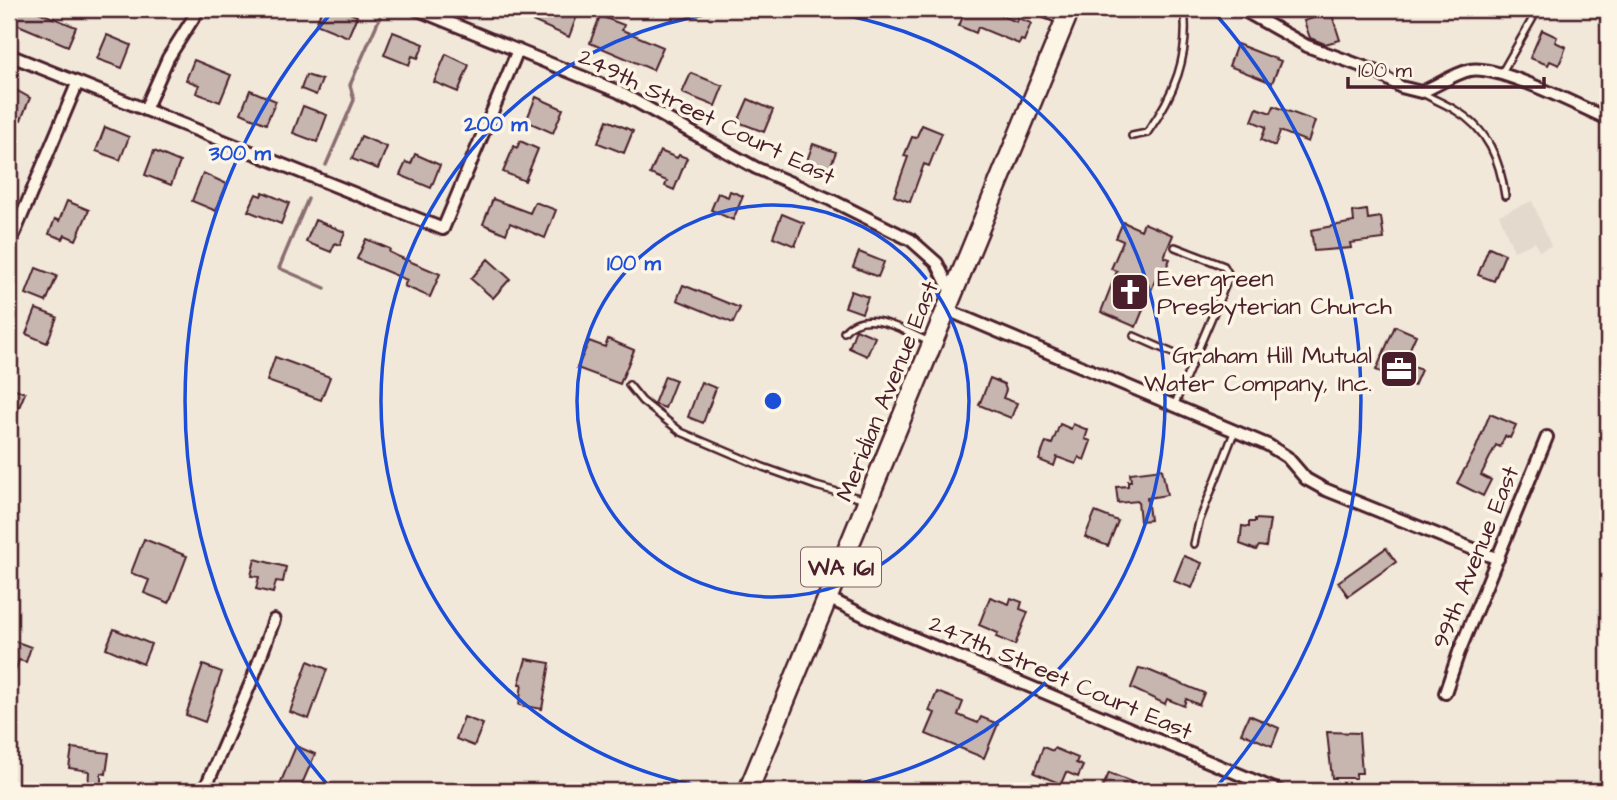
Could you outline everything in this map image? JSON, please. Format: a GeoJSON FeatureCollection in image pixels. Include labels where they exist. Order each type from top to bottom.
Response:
{"type":"FeatureCollection","features":[{"type":"Feature","properties":{"kind":"main road","name":"Meridian Avenue East"},"geometry":{"type":"LineString","coordinates":[[754,789],[828,598],[1068,15]]}},
{"type":"Feature","properties":{"kind":"street"},"geometry":{"type":"LineString","coordinates":[[145,110],[168,58],[199,9]]}},
{"type":"Feature","properties":{"kind":"street","name":"249th Street Court East"},"geometry":{"type":"LineString","coordinates":[[416,9],[617,91],[756,168],[831,200],[895,232],[918,245],[937,263],[950,303]]}},
{"type":"Feature","properties":{"kind":"street"},"geometry":{"type":"LineString","coordinates":[[1241,9],[1307,46],[1375,71],[1401,87],[1421,92],[1470,70],[1482,69],[1501,74],[1608,119]]}},
{"type":"Feature","properties":{"kind":"street"},"geometry":{"type":"LineString","coordinates":[[9,55],[443,229],[518,50]]}},
{"type":"Feature","properties":{"kind":"street"},"geometry":{"type":"LineString","coordinates":[[9,246],[78,84]]}},
{"type":"Feature","properties":{"kind":"street"},"geometry":{"type":"LineString","coordinates":[[950,303],[1174,406],[1235,430],[1287,457],[1306,479],[1324,489],[1498,559]]}},
{"type":"Feature","properties":{"kind":"street","name":"99th Avenue East"},"geometry":{"type":"LineString","coordinates":[[1445,692],[1547,437]]}},
{"type":"Feature","properties":{"kind":"street","name":"247th Street Court East"},"geometry":{"type":"LineString","coordinates":[[828,598],[890,628],[1279,791]]}},
{"type":"Feature","properties":{"kind":"street"},"geometry":{"type":"LineString","coordinates":[[204,791],[275,620]]}},
{"type":"Feature","properties":{"kind":"lane"},"geometry":{"type":"LineString","coordinates":[[1032,9],[1068,15]]}},
{"type":"Feature","properties":{"kind":"lane"},"geometry":{"type":"LineString","coordinates":[[1132,136],[1147,133],[1178,80],[1186,24],[1184,9]]}},
{"type":"Feature","properties":{"kind":"lane"},"geometry":{"type":"LineString","coordinates":[[1501,74],[1533,18]]}},
{"type":"Feature","properties":{"kind":"lane"},"geometry":{"type":"LineString","coordinates":[[1421,92],[1463,115],[1485,136],[1498,162],[1505,196]]}},
{"type":"Feature","properties":{"kind":"lane"},"geometry":{"type":"LineString","coordinates":[[1174,406],[1228,279],[1224,266],[1175,247]]}},
{"type":"Feature","properties":{"kind":"lane"},"geometry":{"type":"LineString","coordinates":[[844,332],[852,323],[864,319],[933,343]]}},
{"type":"Feature","properties":{"kind":"lane"},"geometry":{"type":"LineString","coordinates":[[1134,337],[1193,362]]}},
{"type":"Feature","properties":{"kind":"lane"},"geometry":{"type":"LineString","coordinates":[[629,385],[642,401],[681,432],[776,472],[869,500]]}},
{"type":"Feature","properties":{"kind":"lane"},"geometry":{"type":"LineString","coordinates":[[1195,544],[1199,522],[1235,430]]}},
{"type":"Feature","properties":{"kind":"shaded area"},"geometry":{"type":"Polygon","coordinates":[[[1532,201],[1551,246],[1539,251],[1535,242],[1514,251],[1499,215],[1532,201]]]}},
{"type":"Feature","properties":{"kind":"building"},"geometry":{"type":"Polygon","coordinates":[[[9,9],[31,9],[76,27],[68,46],[9,21],[9,9]]]}},
{"type":"Feature","properties":{"kind":"building"},"geometry":{"type":"Polygon","coordinates":[[[322,9],[340,9],[357,16],[348,37],[316,24],[322,9]]]}},
{"type":"Feature","properties":{"kind":"building"},"geometry":{"type":"Polygon","coordinates":[[[505,9],[567,9],[578,13],[569,37],[505,9]]]}},
{"type":"Feature","properties":{"kind":"building"},"geometry":{"type":"Polygon","coordinates":[[[966,9],[984,9],[1017,22],[1018,18],[1031,23],[1024,41],[1021,40],[1019,44],[978,27],[976,33],[959,26],[966,9]]]}},
{"type":"Feature","properties":{"kind":"building"},"geometry":{"type":"Polygon","coordinates":[[[1331,12],[1340,40],[1325,44],[1310,38],[1304,21],[1331,12]]]}},
{"type":"Feature","properties":{"kind":"building"},"geometry":{"type":"Polygon","coordinates":[[[600,16],[624,25],[622,30],[663,47],[653,70],[590,43],[600,16]]]}},
{"type":"Feature","properties":{"kind":"building"},"geometry":{"type":"Polygon","coordinates":[[[1542,30],[1557,37],[1555,42],[1566,47],[1559,65],[1550,61],[1548,65],[1530,58],[1542,30]]]}},
{"type":"Feature","properties":{"kind":"building"},"geometry":{"type":"Polygon","coordinates":[[[393,32],[424,44],[418,58],[412,56],[409,65],[384,55],[393,32]]]}},
{"type":"Feature","properties":{"kind":"building"},"geometry":{"type":"Polygon","coordinates":[[[107,35],[131,45],[122,68],[97,59],[107,35]]]}},
{"type":"Feature","properties":{"kind":"building"},"geometry":{"type":"Polygon","coordinates":[[[1237,44],[1281,61],[1272,83],[1229,66],[1237,44]]]}},
{"type":"Feature","properties":{"kind":"building"},"geometry":{"type":"Polygon","coordinates":[[[446,54],[469,65],[458,92],[434,82],[446,54]]]}},
{"type":"Feature","properties":{"kind":"building"},"geometry":{"type":"Polygon","coordinates":[[[194,60],[231,75],[220,102],[196,93],[199,85],[186,80],[194,60]]]}},
{"type":"Feature","properties":{"kind":"building"},"geometry":{"type":"Polygon","coordinates":[[[691,73],[723,86],[715,106],[682,93],[691,73]]]}},
{"type":"Feature","properties":{"kind":"building"},"geometry":{"type":"Polygon","coordinates":[[[306,75],[322,80],[316,95],[301,89],[306,75]]]}},
{"type":"Feature","properties":{"kind":"building"},"geometry":{"type":"Polygon","coordinates":[[[9,86],[30,98],[21,120],[11,116],[9,119],[9,86]]]}},
{"type":"Feature","properties":{"kind":"building"},"geometry":{"type":"Polygon","coordinates":[[[250,90],[276,101],[266,124],[241,113],[250,90]]]}},
{"type":"Feature","properties":{"kind":"building"},"geometry":{"type":"Polygon","coordinates":[[[536,97],[563,109],[553,133],[526,121],[536,97]]]}},
{"type":"Feature","properties":{"kind":"building"},"geometry":{"type":"Polygon","coordinates":[[[748,99],[773,110],[764,132],[738,122],[748,99]]]}},
{"type":"Feature","properties":{"kind":"building"},"geometry":{"type":"Polygon","coordinates":[[[303,106],[327,115],[317,142],[293,133],[303,106]]]}},
{"type":"Feature","properties":{"kind":"building"},"geometry":{"type":"Polygon","coordinates":[[[1274,106],[1315,121],[1308,142],[1280,131],[1275,146],[1261,140],[1266,127],[1252,121],[1257,108],[1271,113],[1274,106]]]}},
{"type":"Feature","properties":{"kind":"building"},"geometry":{"type":"Polygon","coordinates":[[[607,120],[633,131],[624,153],[598,143],[607,120]]]}},
{"type":"Feature","properties":{"kind":"building"},"geometry":{"type":"Polygon","coordinates":[[[922,125],[942,133],[929,166],[924,164],[910,202],[894,196],[908,157],[904,156],[912,137],[916,138],[922,125]]]}},
{"type":"Feature","properties":{"kind":"building"},"geometry":{"type":"Polygon","coordinates":[[[105,127],[129,137],[120,160],[96,151],[105,127]]]}},
{"type":"Feature","properties":{"kind":"building"},"geometry":{"type":"Polygon","coordinates":[[[361,136],[387,147],[378,169],[352,159],[361,136]]]}},
{"type":"Feature","properties":{"kind":"building"},"geometry":{"type":"Polygon","coordinates":[[[520,141],[538,149],[525,181],[503,172],[514,146],[517,148],[520,141]]]}},
{"type":"Feature","properties":{"kind":"building"},"geometry":{"type":"Polygon","coordinates":[[[813,144],[836,152],[827,175],[805,166],[813,144]]]}},
{"type":"Feature","properties":{"kind":"building"},"geometry":{"type":"Polygon","coordinates":[[[154,151],[180,162],[171,185],[145,175],[154,151]]]}},
{"type":"Feature","properties":{"kind":"building"},"geometry":{"type":"Polygon","coordinates":[[[660,151],[677,158],[679,155],[687,158],[674,190],[665,186],[667,181],[650,174],[660,151]]]}},
{"type":"Feature","properties":{"kind":"building"},"geometry":{"type":"Polygon","coordinates":[[[415,154],[440,165],[431,188],[400,175],[406,162],[411,164],[415,154]]]}},
{"type":"Feature","properties":{"kind":"building"},"geometry":{"type":"Polygon","coordinates":[[[203,173],[227,184],[216,211],[192,201],[203,173]]]}},
{"type":"Feature","properties":{"kind":"building"},"geometry":{"type":"Polygon","coordinates":[[[730,191],[743,196],[733,220],[711,210],[718,193],[728,197],[730,191]]]}},
{"type":"Feature","properties":{"kind":"building"},"geometry":{"type":"Polygon","coordinates":[[[263,192],[289,203],[281,224],[248,211],[256,194],[261,196],[263,192]]]}},
{"type":"Feature","properties":{"kind":"building"},"geometry":{"type":"Polygon","coordinates":[[[493,199],[530,213],[535,202],[556,210],[545,238],[510,223],[506,234],[483,224],[493,199]]]}},
{"type":"Feature","properties":{"kind":"building"},"geometry":{"type":"Polygon","coordinates":[[[67,201],[89,210],[76,240],[65,235],[63,239],[49,234],[55,219],[59,221],[67,201]]]}},
{"type":"Feature","properties":{"kind":"building"},"geometry":{"type":"Polygon","coordinates":[[[1367,210],[1368,219],[1381,217],[1384,239],[1350,243],[1351,248],[1314,251],[1311,230],[1354,222],[1353,212],[1367,210]]]}},
{"type":"Feature","properties":{"kind":"building"},"geometry":{"type":"Polygon","coordinates":[[[782,214],[804,223],[795,246],[773,237],[782,214]]]}},
{"type":"Feature","properties":{"kind":"building"},"geometry":{"type":"Polygon","coordinates":[[[315,220],[345,232],[340,245],[335,243],[331,252],[306,242],[315,220]]]}},
{"type":"Feature","properties":{"kind":"building","name":"Evergreen Presbyterian Church"},"geometry":{"type":"Polygon","coordinates":[[[1123,222],[1141,230],[1144,223],[1173,235],[1164,257],[1170,259],[1166,268],[1161,266],[1136,327],[1101,312],[1117,271],[1111,269],[1123,241],[1116,238],[1123,222]]]}},
{"type":"Feature","properties":{"kind":"building"},"geometry":{"type":"Polygon","coordinates":[[[366,239],[390,249],[389,252],[397,256],[440,274],[430,297],[404,286],[407,280],[357,259],[366,239]]]}},
{"type":"Feature","properties":{"kind":"building"},"geometry":{"type":"Polygon","coordinates":[[[1489,247],[1505,254],[1494,281],[1478,275],[1489,247]]]}},
{"type":"Feature","properties":{"kind":"building"},"geometry":{"type":"Polygon","coordinates":[[[859,252],[884,262],[878,277],[853,267],[859,252]]]}},
{"type":"Feature","properties":{"kind":"building"},"geometry":{"type":"Polygon","coordinates":[[[488,259],[510,279],[493,298],[471,279],[488,259]]]}},
{"type":"Feature","properties":{"kind":"building"},"geometry":{"type":"Polygon","coordinates":[[[36,268],[57,276],[46,302],[26,294],[36,268]]]}},
{"type":"Feature","properties":{"kind":"building"},"geometry":{"type":"Polygon","coordinates":[[[683,285],[740,308],[733,323],[677,300],[683,285]]]}},
{"type":"Feature","properties":{"kind":"building"},"geometry":{"type":"Polygon","coordinates":[[[851,291],[868,297],[862,313],[845,307],[851,291]]]}},
{"type":"Feature","properties":{"kind":"building"},"geometry":{"type":"Polygon","coordinates":[[[36,309],[57,317],[47,343],[26,334],[36,309]]]}},
{"type":"Feature","properties":{"kind":"building"},"geometry":{"type":"Polygon","coordinates":[[[1395,326],[1416,335],[1404,362],[1421,370],[1414,386],[1376,370],[1395,326]]]}},
{"type":"Feature","properties":{"kind":"building"},"geometry":{"type":"Polygon","coordinates":[[[856,329],[875,337],[867,356],[849,348],[856,329]]]}},
{"type":"Feature","properties":{"kind":"building"},"geometry":{"type":"Polygon","coordinates":[[[608,339],[634,350],[620,384],[577,368],[589,341],[605,347],[608,339]]]}},
{"type":"Feature","properties":{"kind":"building"},"geometry":{"type":"Polygon","coordinates":[[[275,357],[330,377],[321,400],[267,381],[275,357]]]}},
{"type":"Feature","properties":{"kind":"building"},"geometry":{"type":"Polygon","coordinates":[[[665,376],[676,380],[665,408],[654,404],[665,376]]]}},
{"type":"Feature","properties":{"kind":"building"},"geometry":{"type":"Polygon","coordinates":[[[990,378],[1004,384],[1006,390],[1003,398],[1017,403],[1011,418],[979,405],[990,378]]]}},
{"type":"Feature","properties":{"kind":"building"},"geometry":{"type":"Polygon","coordinates":[[[701,382],[716,388],[703,423],[688,417],[701,382]]]}},
{"type":"Feature","properties":{"kind":"building"},"geometry":{"type":"Polygon","coordinates":[[[9,386],[25,393],[9,431],[9,386]]]}},
{"type":"Feature","properties":{"kind":"building"},"geometry":{"type":"Polygon","coordinates":[[[1490,414],[1516,425],[1510,438],[1505,436],[1500,447],[1496,445],[1481,475],[1491,480],[1483,496],[1457,483],[1490,414]]]}},
{"type":"Feature","properties":{"kind":"building"},"geometry":{"type":"Polygon","coordinates":[[[1060,424],[1071,429],[1073,424],[1088,430],[1085,439],[1091,441],[1084,460],[1079,457],[1076,464],[1057,457],[1054,466],[1039,460],[1046,442],[1052,444],[1060,424]]]}},
{"type":"Feature","properties":{"kind":"building"},"geometry":{"type":"Polygon","coordinates":[[[1162,469],[1167,495],[1147,498],[1150,520],[1140,521],[1138,501],[1118,503],[1116,487],[1128,486],[1128,481],[1131,481],[1130,473],[1162,469]]]}},
{"type":"Feature","properties":{"kind":"building"},"geometry":{"type":"Polygon","coordinates":[[[1095,512],[1118,521],[1108,546],[1085,537],[1095,512]]]}},
{"type":"Feature","properties":{"kind":"building"},"geometry":{"type":"Polygon","coordinates":[[[1255,519],[1270,520],[1266,547],[1259,546],[1256,550],[1240,544],[1242,526],[1249,527],[1249,522],[1255,522],[1255,519]]]}},
{"type":"Feature","properties":{"kind":"building"},"geometry":{"type":"Polygon","coordinates":[[[144,539],[187,556],[169,603],[144,593],[149,580],[131,573],[144,539]]]}},
{"type":"Feature","properties":{"kind":"building"},"geometry":{"type":"Polygon","coordinates":[[[1386,548],[1396,562],[1348,596],[1338,582],[1386,548]]]}},
{"type":"Feature","properties":{"kind":"building"},"geometry":{"type":"Polygon","coordinates":[[[1184,556],[1202,563],[1192,588],[1174,581],[1184,556]]]}},
{"type":"Feature","properties":{"kind":"building"},"geometry":{"type":"Polygon","coordinates":[[[255,559],[286,567],[283,582],[276,581],[273,593],[256,589],[259,577],[251,576],[255,559]]]}},
{"type":"Feature","properties":{"kind":"building"},"geometry":{"type":"Polygon","coordinates":[[[990,597],[1009,604],[1011,598],[1022,602],[1020,609],[1028,612],[1015,645],[996,637],[998,633],[979,625],[990,597]]]}},
{"type":"Feature","properties":{"kind":"building"},"geometry":{"type":"Polygon","coordinates":[[[114,629],[151,644],[143,664],[106,648],[114,629]]]}},
{"type":"Feature","properties":{"kind":"building"},"geometry":{"type":"Polygon","coordinates":[[[9,639],[31,647],[26,662],[19,660],[10,685],[9,639]]]}},
{"type":"Feature","properties":{"kind":"building"},"geometry":{"type":"Polygon","coordinates":[[[526,659],[550,663],[542,709],[519,705],[522,684],[519,684],[526,659]]]}},
{"type":"Feature","properties":{"kind":"building"},"geometry":{"type":"Polygon","coordinates":[[[308,661],[327,669],[309,719],[290,712],[308,661]]]}},
{"type":"Feature","properties":{"kind":"building"},"geometry":{"type":"Polygon","coordinates":[[[203,665],[222,672],[205,722],[186,715],[203,665]]]}},
{"type":"Feature","properties":{"kind":"building"},"geometry":{"type":"Polygon","coordinates":[[[1139,668],[1204,693],[1199,705],[1186,699],[1184,706],[1167,699],[1165,704],[1131,688],[1139,668]]]}},
{"type":"Feature","properties":{"kind":"building"},"geometry":{"type":"Polygon","coordinates":[[[937,692],[963,702],[958,715],[978,723],[981,717],[998,724],[984,758],[926,734],[935,713],[929,711],[937,692]]]}},
{"type":"Feature","properties":{"kind":"building"},"geometry":{"type":"Polygon","coordinates":[[[1249,715],[1279,728],[1272,746],[1241,733],[1249,715]]]}},
{"type":"Feature","properties":{"kind":"building"},"geometry":{"type":"Polygon","coordinates":[[[464,717],[483,724],[474,746],[456,739],[464,717]]]}},
{"type":"Feature","properties":{"kind":"building"},"geometry":{"type":"Polygon","coordinates":[[[1327,732],[1359,733],[1362,773],[1356,773],[1356,778],[1332,778],[1327,732]]]}},
{"type":"Feature","properties":{"kind":"building"},"geometry":{"type":"Polygon","coordinates":[[[296,746],[315,754],[299,791],[277,791],[296,746]]]}},
{"type":"Feature","properties":{"kind":"building"},"geometry":{"type":"Polygon","coordinates":[[[1043,747],[1053,751],[1054,748],[1078,758],[1076,763],[1083,766],[1078,777],[1066,772],[1061,784],[1034,773],[1043,747]]]}},
{"type":"Feature","properties":{"kind":"building"},"geometry":{"type":"Polygon","coordinates":[[[72,748],[109,753],[106,774],[101,773],[101,791],[88,790],[89,771],[69,768],[72,748]]]}},
{"type":"Feature","properties":{"kind":"building"},"geometry":{"type":"Polygon","coordinates":[[[1109,773],[1154,791],[1101,791],[1109,773]]]}},
{"type":"Feature","properties":{"kind":"waterway"},"geometry":{"type":"LineString","coordinates":[[326,165],[354,100],[350,85],[380,17]]}},
{"type":"Feature","properties":{"kind":"waterway"},"geometry":{"type":"LineString","coordinates":[[308,199],[279,268],[325,288]]}},
{"type":"Feature","properties":{"kind":"place","name":"Evergreen Presbyterian Church"},"geometry":{"type":"Point","coordinates":[1130,292]}},
{"type":"Feature","properties":{"kind":"place","name":"Graham Hill Mutual Water Company, Inc."},"geometry":{"type":"Point","coordinates":[1399,369]}}]}
